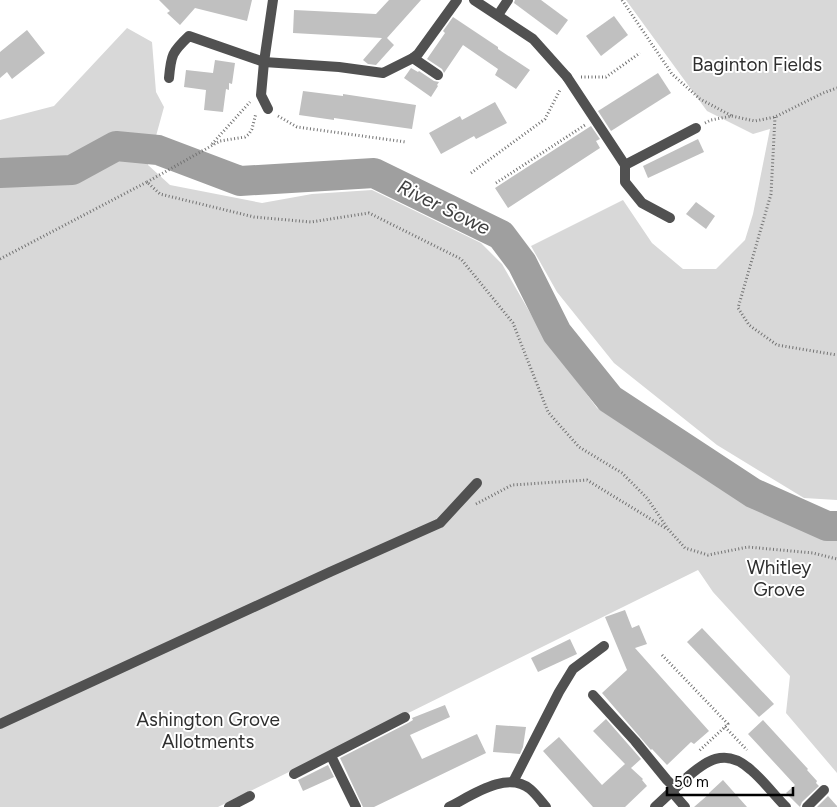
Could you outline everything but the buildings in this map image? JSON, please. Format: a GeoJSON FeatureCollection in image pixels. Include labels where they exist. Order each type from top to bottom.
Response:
{"type":"FeatureCollection","features":[{"type":"Feature","properties":{"kind":"street"},"geometry":{"type":"LineString","coordinates":[[268,109],[261,96],[273,0]]}},
{"type":"Feature","properties":{"kind":"street"},"geometry":{"type":"LineString","coordinates":[[169,78],[171,60],[177,47],[189,36],[264,62],[339,67],[383,73],[418,54],[457,0]]}},
{"type":"Feature","properties":{"kind":"street"},"geometry":{"type":"LineString","coordinates":[[474,0],[533,39],[567,77],[625,165],[625,182],[642,203],[670,218]]}},
{"type":"Feature","properties":{"kind":"street"},"geometry":{"type":"LineString","coordinates":[[498,15],[508,0]]}},
{"type":"Feature","properties":{"kind":"street"},"geometry":{"type":"LineString","coordinates":[[413,58],[438,75]]}},
{"type":"Feature","properties":{"kind":"street"},"geometry":{"type":"LineString","coordinates":[[625,165],[696,128]]}},
{"type":"Feature","properties":{"kind":"street"},"geometry":{"type":"LineString","coordinates":[[0,724],[440,523],[477,483]]}},
{"type":"Feature","properties":{"kind":"street"},"geometry":{"type":"LineString","coordinates":[[513,782],[559,692],[573,669],[604,646]]}},
{"type":"Feature","properties":{"kind":"street"},"geometry":{"type":"LineString","coordinates":[[593,695],[636,742],[686,807]]}},
{"type":"Feature","properties":{"kind":"street"},"geometry":{"type":"LineString","coordinates":[[294,774],[405,717]]}},
{"type":"Feature","properties":{"kind":"street"},"geometry":{"type":"LineString","coordinates":[[331,756],[356,807]]}},
{"type":"Feature","properties":{"kind":"street"},"geometry":{"type":"LineString","coordinates":[[655,807],[697,768],[716,758],[725,758],[742,763],[786,807]]}},
{"type":"Feature","properties":{"kind":"street"},"geometry":{"type":"LineString","coordinates":[[449,807],[494,785],[513,782],[529,789],[546,807]]}},
{"type":"Feature","properties":{"kind":"street"},"geometry":{"type":"LineString","coordinates":[[807,807],[824,790]]}},
{"type":"Feature","properties":{"kind":"street"},"geometry":{"type":"LineString","coordinates":[[229,807],[250,796]]}},
{"type":"Feature","properties":{"kind":"path"},"geometry":{"type":"LineString","coordinates":[[622,0],[672,74],[700,99],[732,116],[755,121],[775,117],[837,88]]}},
{"type":"Feature","properties":{"kind":"path"},"geometry":{"type":"LineString","coordinates":[[471,173],[545,119],[567,77],[606,77],[640,53]]}},
{"type":"Feature","properties":{"kind":"path"},"geometry":{"type":"LineString","coordinates":[[0,259],[149,181],[220,141],[245,137],[252,129],[261,96]]}},
{"type":"Feature","properties":{"kind":"path"},"geometry":{"type":"LineString","coordinates":[[211,146],[251,101],[261,96]]}},
{"type":"Feature","properties":{"kind":"path"},"geometry":{"type":"LineString","coordinates":[[268,109],[296,127],[406,142]]}},
{"type":"Feature","properties":{"kind":"path"},"geometry":{"type":"LineString","coordinates":[[696,128],[710,120],[732,116]]}},
{"type":"Feature","properties":{"kind":"path"},"geometry":{"type":"LineString","coordinates":[[775,117],[771,194],[738,308],[749,325],[777,345],[837,355]]}},
{"type":"Feature","properties":{"kind":"path"},"geometry":{"type":"LineString","coordinates":[[496,183],[594,119]]}},
{"type":"Feature","properties":{"kind":"path"},"geometry":{"type":"LineString","coordinates":[[149,181],[160,194],[254,217],[311,222],[369,213],[461,259],[513,323],[548,412],[579,447],[622,473],[647,498],[668,529],[685,548],[708,555],[748,547],[813,553],[837,558]]}},
{"type":"Feature","properties":{"kind":"path"},"geometry":{"type":"LineString","coordinates":[[472,506],[512,485],[587,480],[668,529]]}},
{"type":"Feature","properties":{"kind":"path"},"geometry":{"type":"LineString","coordinates":[[662,655],[728,724],[696,753]]}},
{"type":"Feature","properties":{"kind":"green space","name":"Baginton Fields"},"geometry":{"type":"Polygon","coordinates":[[[626,0],[837,0],[837,500],[804,498],[717,445],[614,363],[557,292],[531,246],[623,200],[652,243],[683,269],[716,269],[745,240],[753,214],[770,129],[753,134],[707,111],[626,0]]]}},
{"type":"Feature","properties":{"kind":"green space"},"geometry":{"type":"Polygon","coordinates":[[[127,28],[152,42],[156,92],[164,107],[148,165],[170,185],[262,203],[312,194],[372,190],[481,243],[502,264],[544,337],[597,408],[762,513],[837,532],[837,773],[786,713],[790,676],[713,592],[698,570],[218,807],[0,807],[0,120],[54,106],[127,28]]]}},
{"type":"Feature","properties":{"kind":"waterway","name":"River Sowe"},"geometry":{"type":"LineString","coordinates":[[0,173],[72,170],[116,146],[158,150],[240,181],[374,173],[501,235],[522,263],[557,333],[610,399],[753,493],[827,526],[837,526]]}},
{"type":"Feature","properties":{"kind":"park label","name":"Whitley Grove"},"geometry":{"type":"Point","coordinates":[779,578]}},
{"type":"Feature","properties":{"kind":"park label","name":"Ashington Grove Allotments"},"geometry":{"type":"Point","coordinates":[208,730]}}]}
